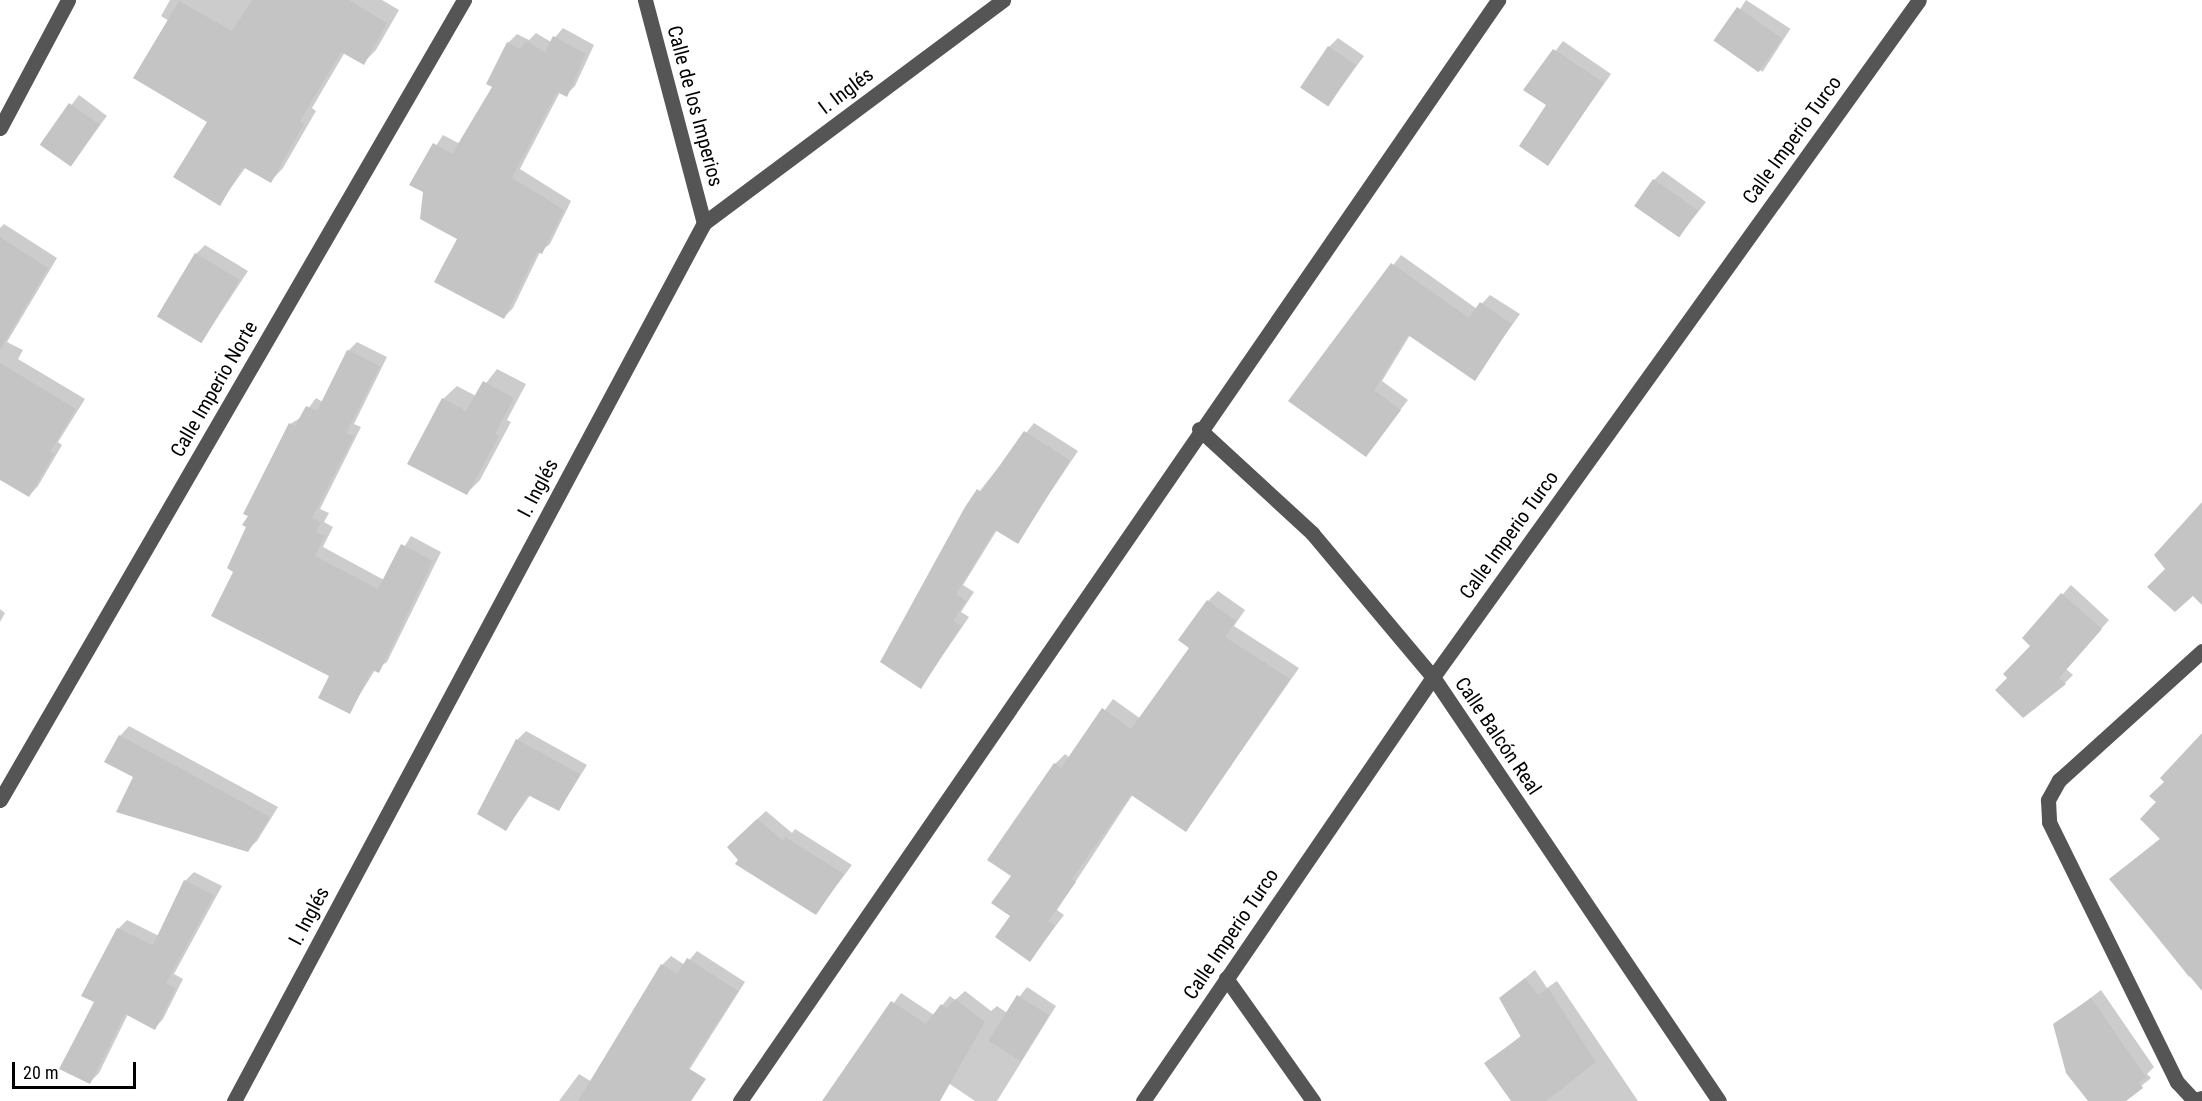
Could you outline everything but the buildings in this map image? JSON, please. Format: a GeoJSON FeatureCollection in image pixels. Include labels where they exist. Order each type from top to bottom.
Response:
{"type":"FeatureCollection","features":[{"type":"Feature","properties":{"kind":"street"},"geometry":{"type":"LineString","coordinates":[[0,128],[68,0]]}},
{"type":"Feature","properties":{"kind":"street","name":"Calle Imperio Norte"},"geometry":{"type":"LineString","coordinates":[[0,800],[464,0]]}},
{"type":"Feature","properties":{"kind":"street","name":"Calle de los Imperios"},"geometry":{"type":"LineString","coordinates":[[645,0],[704,223]]}},
{"type":"Feature","properties":{"kind":"street","name":"I. Inglés"},"geometry":{"type":"LineString","coordinates":[[234,1101],[704,223],[1003,0]]}},
{"type":"Feature","properties":{"kind":"street"},"geometry":{"type":"LineString","coordinates":[[740,1101],[1199,429],[1498,0]]}},
{"type":"Feature","properties":{"kind":"street","name":"Calle Imperio Turco"},"geometry":{"type":"LineString","coordinates":[[1143,1101],[1433,677],[1919,0]]}},
{"type":"Feature","properties":{"kind":"street","name":"Calle Balcón Real"},"geometry":{"type":"LineString","coordinates":[[1199,429],[1312,533],[1433,677],[1719,1101]]}},
{"type":"Feature","properties":{"kind":"street"},"geometry":{"type":"LineString","coordinates":[[2202,651],[2060,780],[2048,800],[2049,822],[2177,1083],[2194,1100],[2202,1098]]}},
{"type":"Feature","properties":{"kind":"street"},"geometry":{"type":"LineString","coordinates":[[1226,978],[1313,1101]]}}]}
